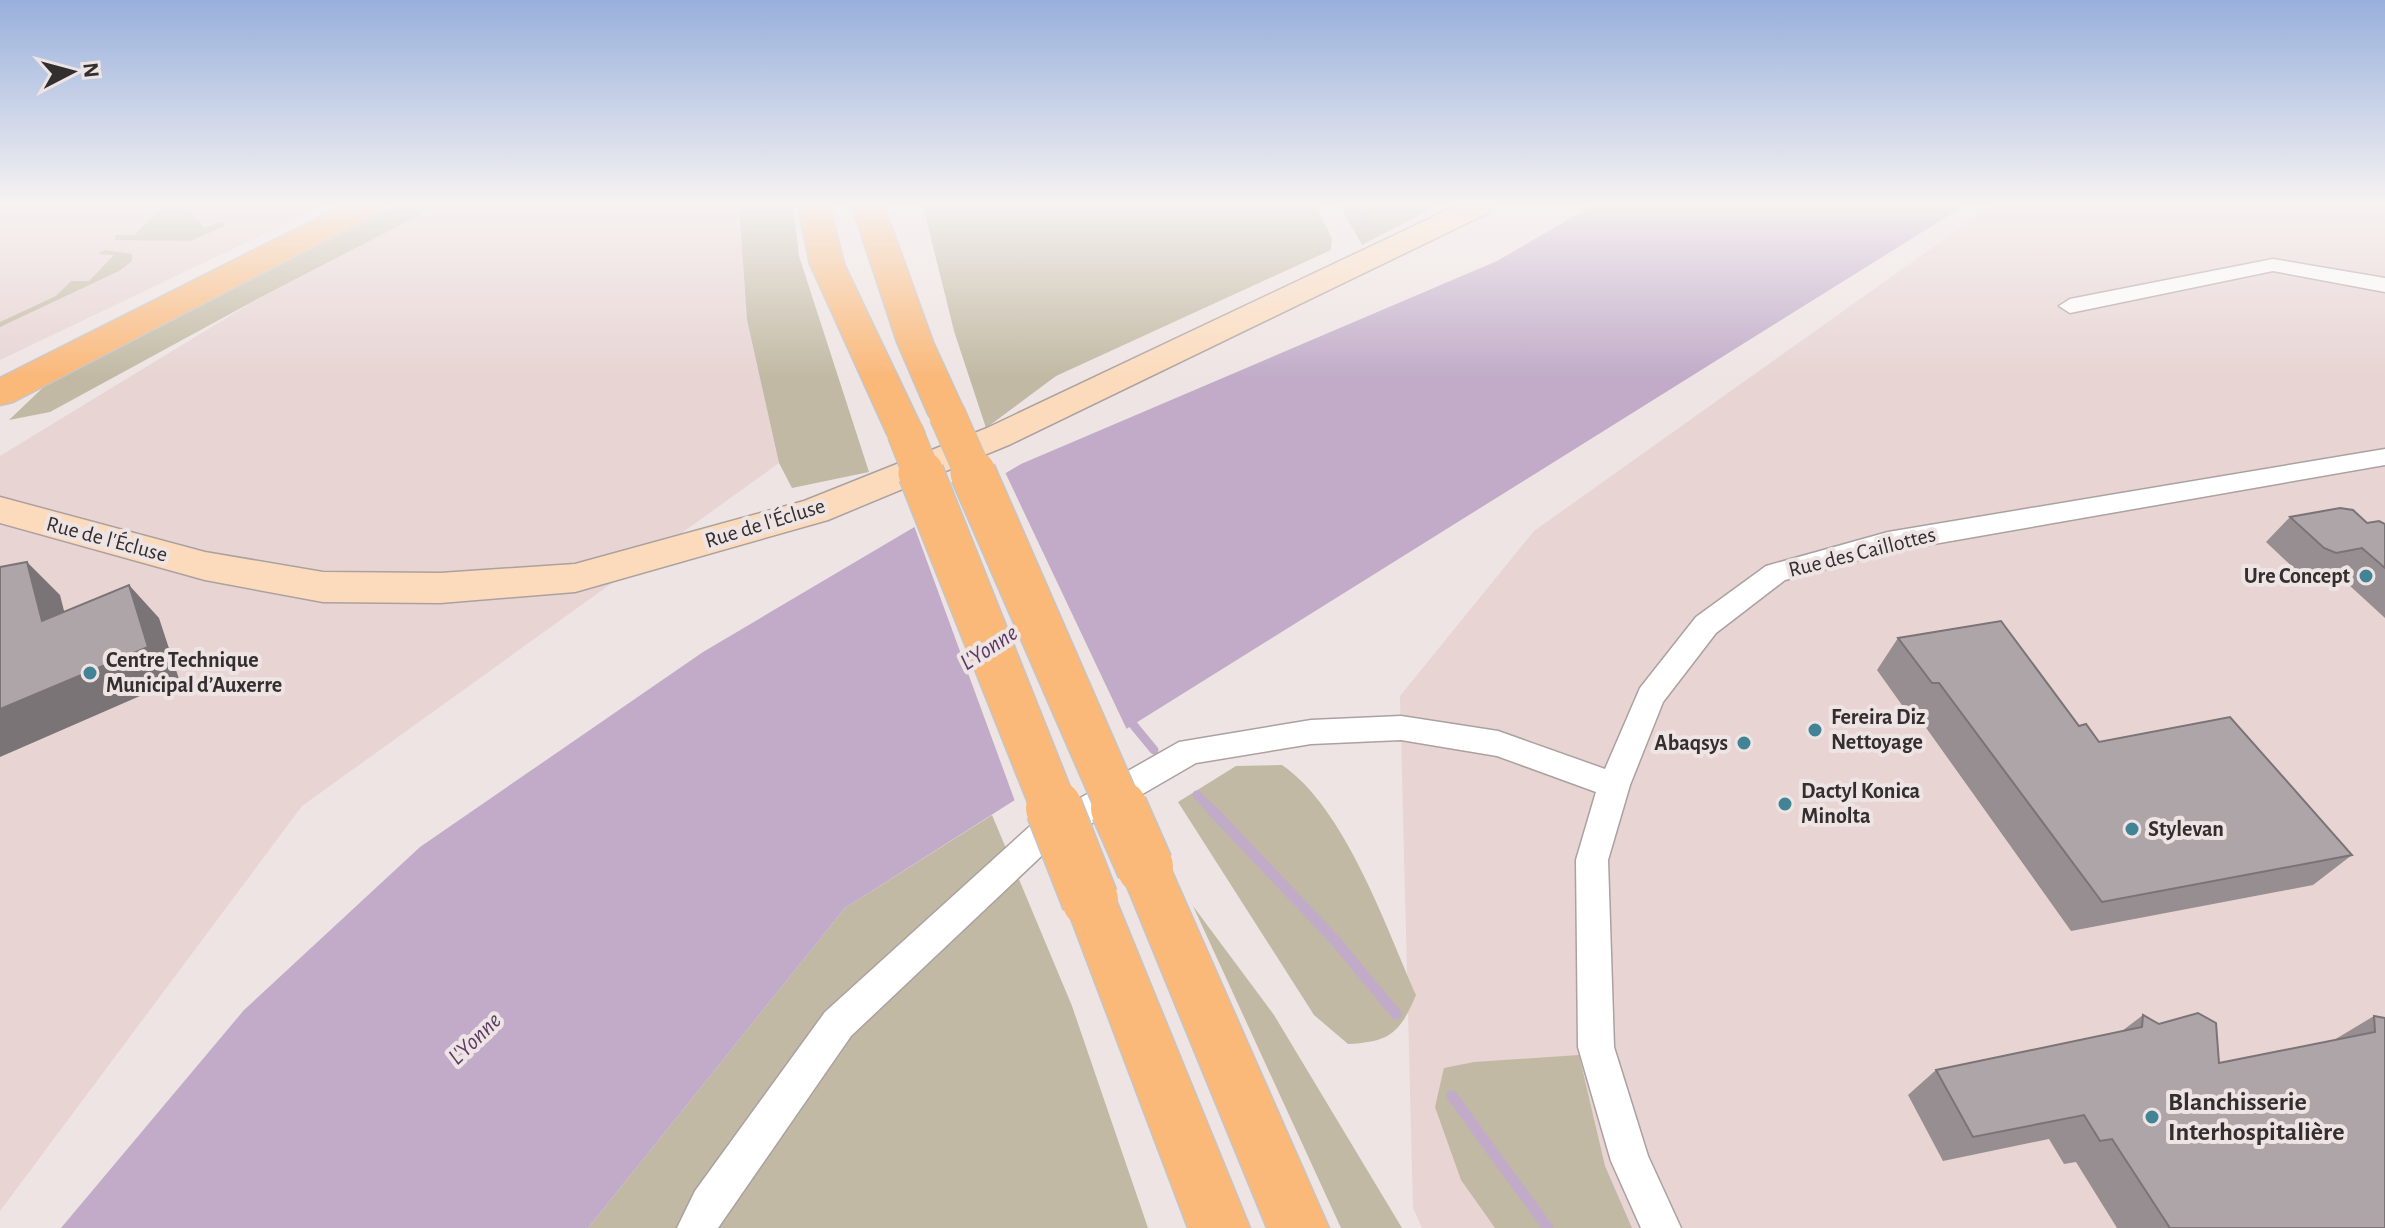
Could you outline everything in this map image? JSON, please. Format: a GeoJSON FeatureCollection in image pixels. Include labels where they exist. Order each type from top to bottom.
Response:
{"type":"FeatureCollection","features":[{"type":"Feature","properties":{"kind":"main road"},"geometry":{"type":"LineString","coordinates":[[0,393],[255,263]]}},
{"type":"Feature","properties":{"kind":"main road"},"geometry":{"type":"LineString","coordinates":[[827,263],[905,432],[1219,1228]]}},
{"type":"Feature","properties":{"kind":"main road"},"geometry":{"type":"LineString","coordinates":[[842,263],[857,325]]}},
{"type":"Feature","properties":{"kind":"main road"},"geometry":{"type":"LineString","coordinates":[[888,263],[915,342],[1145,867],[1298,1228]]}},
{"type":"Feature","properties":{"kind":"main road"},"geometry":{"type":"LineString","coordinates":[[898,263],[915,342]]}},
{"type":"Feature","properties":{"kind":"street","name":"Rue de l'Écluse"},"geometry":{"type":"LineString","coordinates":[[0,510],[205,566],[323,587],[440,588],[575,578],[815,511],[999,436],[1360,263]]}},
{"type":"Feature","properties":{"kind":"street"},"geometry":{"type":"LineString","coordinates":[[2070,306],[2273,265],[2385,285]]}},
{"type":"Feature","properties":{"kind":"street","name":"Rue des Caillottes"},"geometry":{"type":"LineString","coordinates":[[1661,1228],[1630,1161],[1596,1047],[1592,860],[1614,785],[1650,696],[1706,625],[1776,573],[1888,542],[2381,462]]}},
{"type":"Feature","properties":{"kind":"street"},"geometry":{"type":"LineString","coordinates":[[697,1228],[709,1205],[838,1024],[1040,837],[1190,751],[1311,732],[1401,728],[1498,744],[1614,785]]}},
{"type":"Feature","properties":{"kind":"shaded area"},"geometry":{"type":"Polygon","coordinates":[[[0,263],[203,263],[0,360],[0,263]]]}},
{"type":"Feature","properties":{"kind":"shaded area"},"geometry":{"type":"Polygon","coordinates":[[[106,263],[129,263],[119,271],[0,327],[0,322],[56,296],[71,281],[89,281],[106,263]]]}},
{"type":"Feature","properties":{"kind":"shaded area"},"geometry":{"type":"Polygon","coordinates":[[[281,263],[326,263],[50,412],[9,420],[52,379],[281,263]]]}},
{"type":"Feature","properties":{"kind":"shaded area"},"geometry":{"type":"Polygon","coordinates":[[[326,263],[743,263],[747,320],[779,463],[302,806],[0,1211],[0,456],[261,297],[326,263]]]}},
{"type":"Feature","properties":{"kind":"shaded area"},"geometry":{"type":"Polygon","coordinates":[[[743,263],[801,263],[869,472],[792,488],[779,463],[747,320],[743,263]]]}},
{"type":"Feature","properties":{"kind":"shaded area"},"geometry":{"type":"Polygon","coordinates":[[[937,263],[1302,263],[1056,376],[986,428],[954,331],[937,263]]]}},
{"type":"Feature","properties":{"kind":"shaded area"},"geometry":{"type":"Polygon","coordinates":[[[1910,263],[2385,263],[2385,1228],[1422,1228],[1413,1208],[1400,696],[1534,531],[1910,263]]]}},
{"type":"Feature","properties":{"kind":"shaded area"},"geometry":{"type":"Polygon","coordinates":[[[1282,765],[1305,784],[1344,838],[1377,903],[1416,995],[1399,1027],[1384,1038],[1348,1044],[1314,1015],[1178,802],[1236,766],[1282,765]]]}},
{"type":"Feature","properties":{"kind":"shaded area"},"geometry":{"type":"Polygon","coordinates":[[[992,815],[1072,1006],[1148,1228],[588,1228],[845,908],[992,815]]]}},
{"type":"Feature","properties":{"kind":"shaded area"},"geometry":{"type":"Polygon","coordinates":[[[1193,906],[1274,1015],[1402,1228],[1341,1228],[1193,906]]]}},
{"type":"Feature","properties":{"kind":"shaded area"},"geometry":{"type":"Polygon","coordinates":[[[1579,1055],[1605,1166],[1632,1228],[1495,1228],[1461,1180],[1435,1107],[1444,1068],[1474,1062],[1579,1055]]]}},
{"type":"Feature","properties":{"kind":"water","name":"L'Yonne"},"geometry":{"type":"Polygon","coordinates":[[[1492,263],[1872,263],[845,908],[588,1228],[61,1228],[244,1010],[420,847],[703,652],[1021,464],[1492,263]]]}},
{"type":"Feature","properties":{"kind":"pier"},"geometry":{"type":"Polygon","coordinates":[[[1004,470],[1128,732],[1016,804],[913,523],[1004,470]]]}},
{"type":"Feature","properties":{"kind":"building"},"geometry":{"type":"Polygon","coordinates":[[[2340,508],[2353,510],[2367,523],[2379,521],[2385,524],[2385,568],[2362,548],[2336,553],[2324,548],[2290,517],[2340,508]]]}},
{"type":"Feature","properties":{"kind":"building"},"geometry":{"type":"Polygon","coordinates":[[[27,562],[42,621],[129,585],[148,647],[0,709],[0,567],[27,562]]]}},
{"type":"Feature","properties":{"kind":"building","name":"Stylevan"},"geometry":{"type":"Polygon","coordinates":[[[2001,621],[2079,726],[2086,724],[2099,742],[2230,717],[2352,855],[2102,902],[1939,683],[1932,683],[1898,638],[2001,621]]]}},
{"type":"Feature","properties":{"kind":"building","name":"Blanchisserie Interhospitalière"},"geometry":{"type":"Polygon","coordinates":[[[2198,1013],[2216,1023],[2219,1063],[2375,1032],[2374,1016],[2385,1018],[2385,1228],[2170,1228],[2112,1139],[2100,1141],[2084,1115],[1973,1137],[1936,1070],[2142,1027],[2143,1015],[2159,1024],[2198,1013]]]}},
{"type":"Feature","properties":{"kind":"waterway"},"geometry":{"type":"LineString","coordinates":[[1126,716],[1154,750]]}},
{"type":"Feature","properties":{"kind":"waterway"},"geometry":{"type":"LineString","coordinates":[[1197,795],[1210,808]]}},
{"type":"Feature","properties":{"kind":"waterway"},"geometry":{"type":"LineString","coordinates":[[1210,808],[1334,939],[1396,1014]]}},
{"type":"Feature","properties":{"kind":"waterway"},"geometry":{"type":"LineString","coordinates":[[1452,1096],[1548,1228]]}},
{"type":"Feature","properties":{"kind":"place","name":"Ure Concept"},"geometry":{"type":"Point","coordinates":[2366,576]}},
{"type":"Feature","properties":{"kind":"place","name":"Centre Technique Municipal d’Auxerre"},"geometry":{"type":"Point","coordinates":[90,673]}},
{"type":"Feature","properties":{"kind":"place","name":"Fereira Diz Nettoyage"},"geometry":{"type":"Point","coordinates":[1815,730]}},
{"type":"Feature","properties":{"kind":"place","name":"Abaqsys"},"geometry":{"type":"Point","coordinates":[1744,743]}},
{"type":"Feature","properties":{"kind":"place","name":"Dactyl Konica Minolta"},"geometry":{"type":"Point","coordinates":[1785,804]}},
{"type":"Feature","properties":{"kind":"place","name":"Stylevan"},"geometry":{"type":"Point","coordinates":[2132,829]}},
{"type":"Feature","properties":{"kind":"place","name":"Blanchisserie Interhospitalière"},"geometry":{"type":"Point","coordinates":[2152,1117]}}]}
